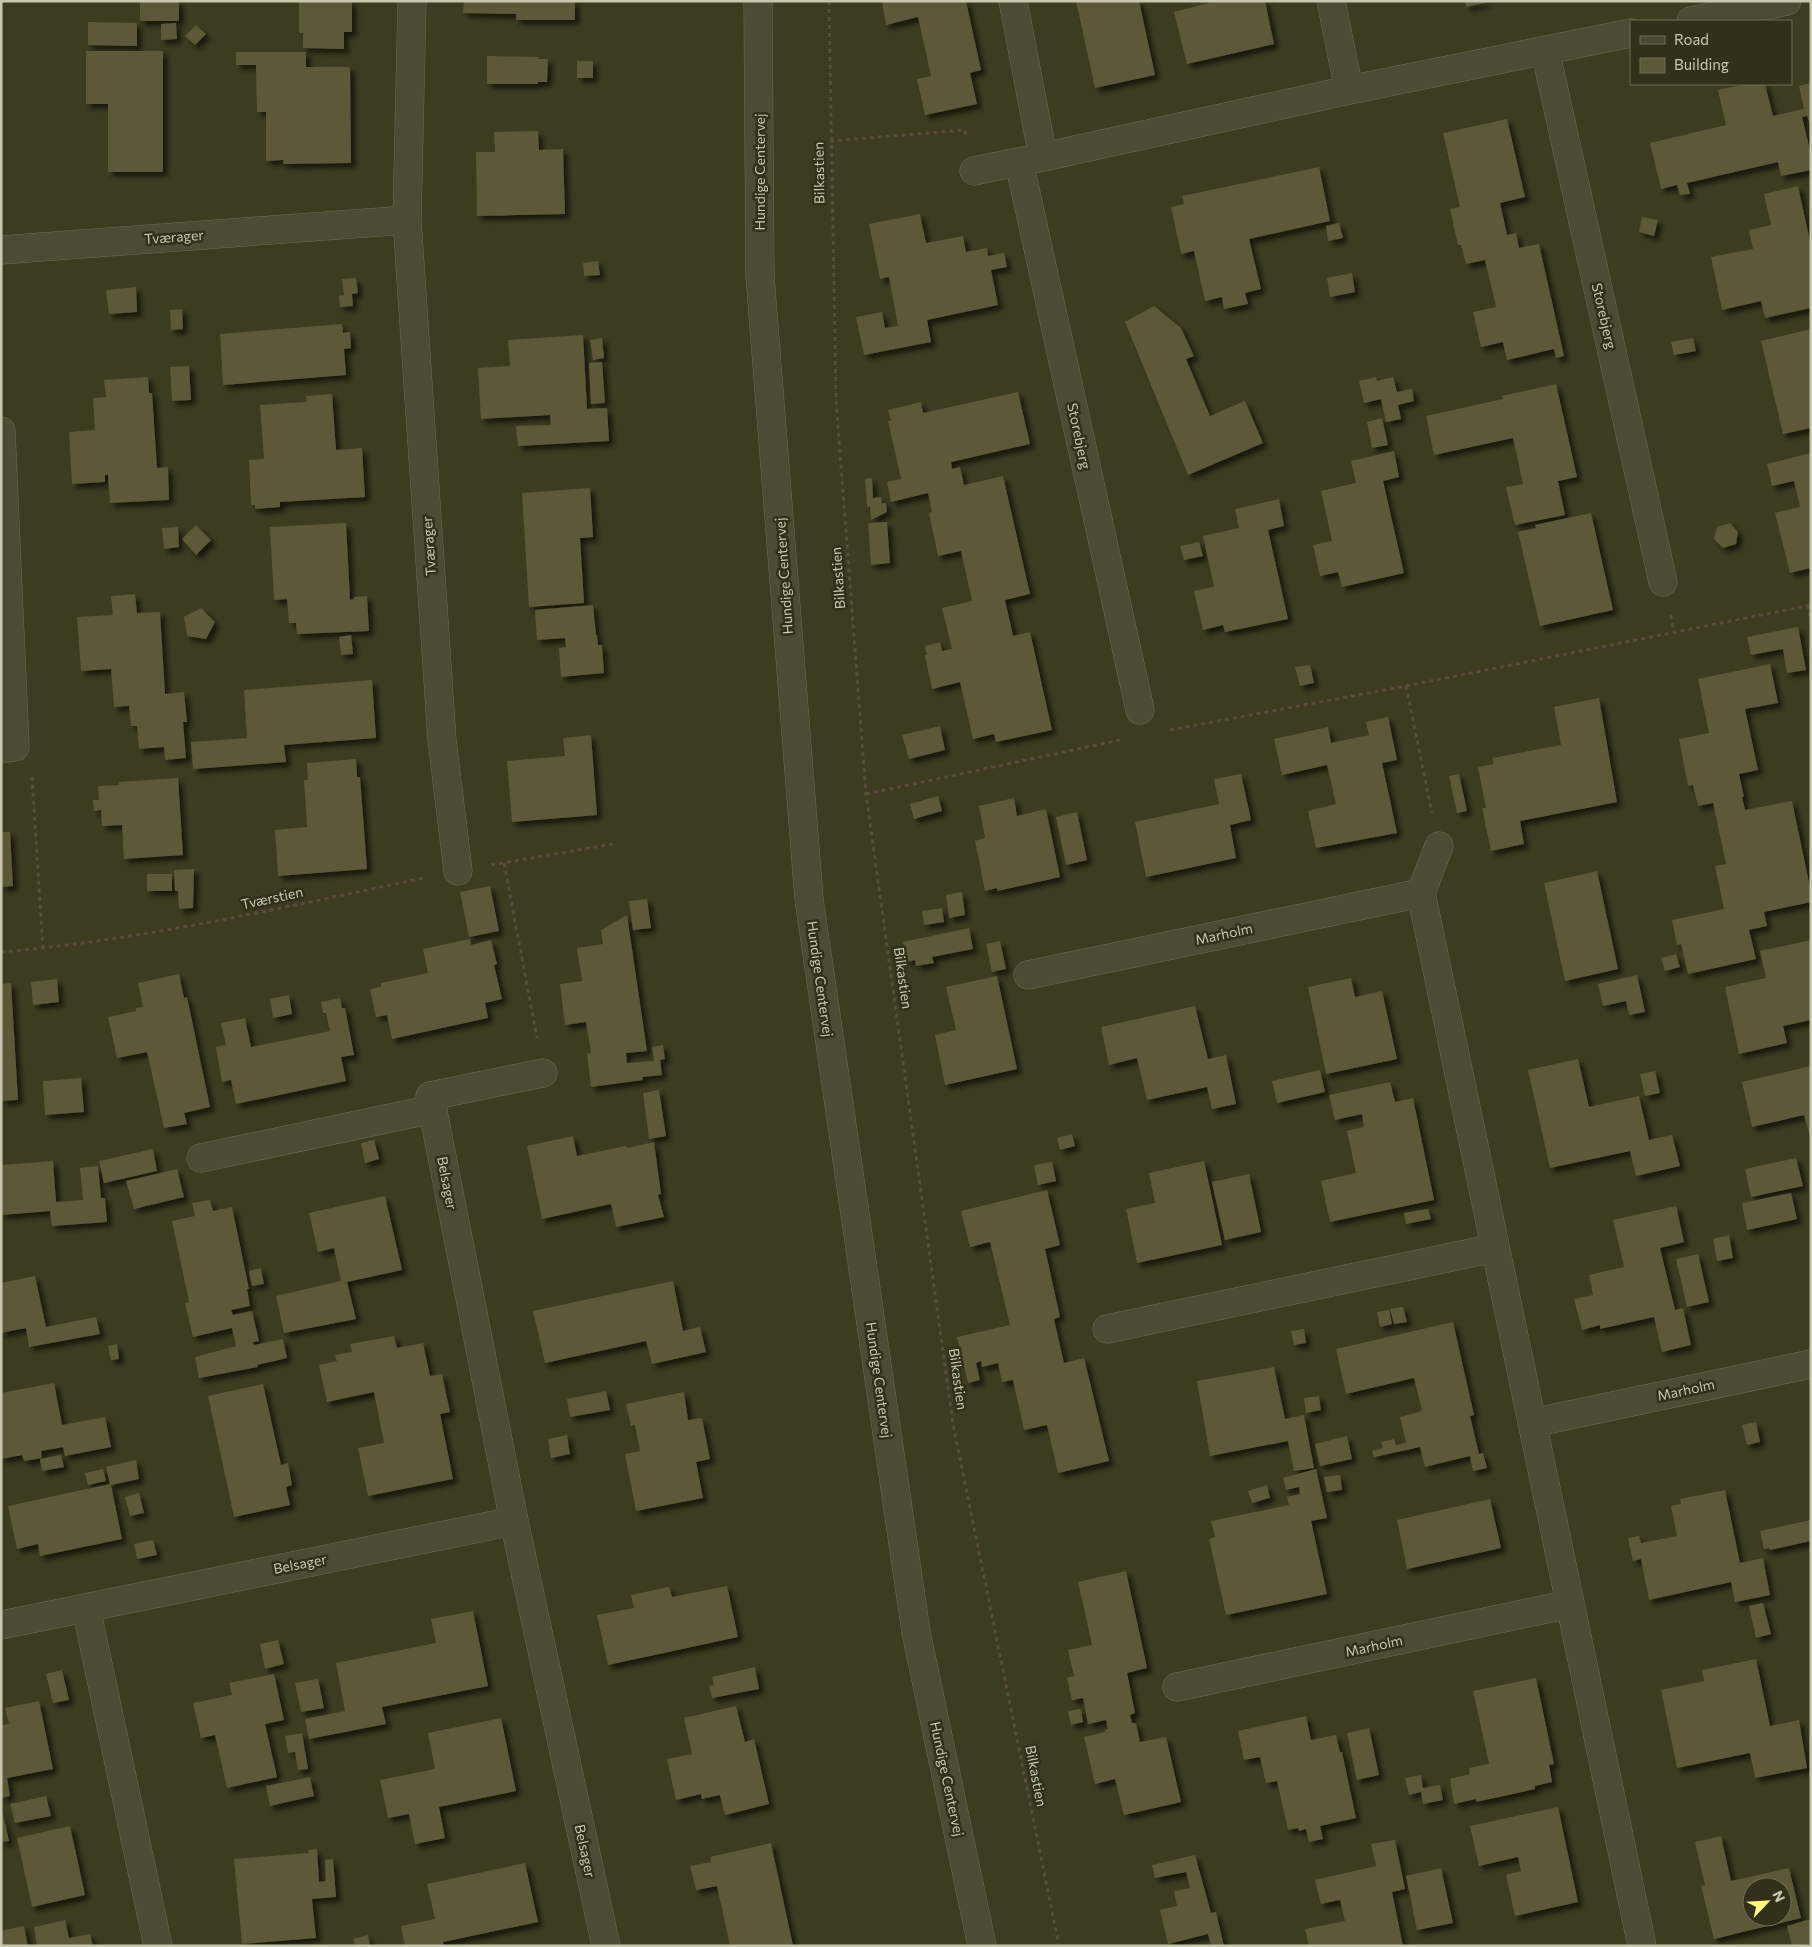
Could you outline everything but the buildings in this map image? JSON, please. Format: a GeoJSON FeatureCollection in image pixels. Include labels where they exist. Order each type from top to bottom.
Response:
{"type":"FeatureCollection","features":[{"type":"Feature","properties":{"kind":"street","name":"Tværager"},"geometry":{"type":"LineString","coordinates":[[412,1],[407,220],[442,740],[458,871]]}},
{"type":"Feature","properties":{"kind":"street","name":"Hundige Centervej"},"geometry":{"type":"LineString","coordinates":[[758,1],[760,276],[809,899],[916,1632],[982,1946]]}},
{"type":"Feature","properties":{"kind":"street","name":"Storebjerg"},"geometry":{"type":"LineString","coordinates":[[1013,1],[1031,160],[1140,710]]}},
{"type":"Feature","properties":{"kind":"street"},"geometry":{"type":"LineString","coordinates":[[1331,1],[1349,90]]}},
{"type":"Feature","properties":{"kind":"street"},"geometry":{"type":"LineString","coordinates":[[1696,20],[1788,1]]}},
{"type":"Feature","properties":{"kind":"street"},"geometry":{"type":"LineString","coordinates":[[974,171],[1349,90],[1630,33]]}},
{"type":"Feature","properties":{"kind":"street","name":"Storebjerg"},"geometry":{"type":"LineString","coordinates":[[1545,50],[1663,582]]}},
{"type":"Feature","properties":{"kind":"street","name":"Tværager"},"geometry":{"type":"LineString","coordinates":[[1,250],[407,220]]}},
{"type":"Feature","properties":{"kind":"street"},"geometry":{"type":"LineString","coordinates":[[1,431],[8,748]]}},
{"type":"Feature","properties":{"kind":"street"},"geometry":{"type":"LineString","coordinates":[[1439,846],[1420,893],[1642,1946]]}},
{"type":"Feature","properties":{"kind":"street","name":"Marholm"},"geometry":{"type":"LineString","coordinates":[[1028,975],[1420,893]]}},
{"type":"Feature","properties":{"kind":"street"},"geometry":{"type":"LineString","coordinates":[[201,1158],[433,1109],[430,1096],[544,1073]]}},
{"type":"Feature","properties":{"kind":"street","name":"Belsager"},"geometry":{"type":"LineString","coordinates":[[433,1109],[514,1521],[606,1946]]}},
{"type":"Feature","properties":{"kind":"street"},"geometry":{"type":"LineString","coordinates":[[1107,1329],[1495,1248]]}},
{"type":"Feature","properties":{"kind":"street","name":"Marholm"},"geometry":{"type":"LineString","coordinates":[[1532,1422],[1811,1364]]}},
{"type":"Feature","properties":{"kind":"street","name":"Belsager"},"geometry":{"type":"LineString","coordinates":[[1,1625],[514,1521]]}},
{"type":"Feature","properties":{"kind":"street","name":"Marholm"},"geometry":{"type":"LineString","coordinates":[[1177,1687],[1570,1604]]}},
{"type":"Feature","properties":{"kind":"street"},"geometry":{"type":"LineString","coordinates":[[86,1608],[158,1946]]}},
{"type":"Feature","properties":{"kind":"path","name":"Bilkastien"},"geometry":{"type":"LineString","coordinates":[[828,1],[836,400],[866,794],[953,1424],[1059,1946]]}},
{"type":"Feature","properties":{"kind":"path"},"geometry":{"type":"LineString","coordinates":[[830,141],[965,130],[974,171]]}},
{"type":"Feature","properties":{"kind":"path"},"geometry":{"type":"LineString","coordinates":[[1163,731],[1406,686],[1809,605],[1811,622]]}},
{"type":"Feature","properties":{"kind":"path"},"geometry":{"type":"LineString","coordinates":[[1406,686],[1439,846]]}},
{"type":"Feature","properties":{"kind":"path"},"geometry":{"type":"LineString","coordinates":[[866,794],[1125,739]]}},
{"type":"Feature","properties":{"kind":"path"},"geometry":{"type":"LineString","coordinates":[[8,748],[32,775],[43,949]]}},
{"type":"Feature","properties":{"kind":"path","name":"Tværstien"},"geometry":{"type":"LineString","coordinates":[[1,952],[43,949],[156,933],[458,871],[613,844]]}},
{"type":"Feature","properties":{"kind":"path"},"geometry":{"type":"LineString","coordinates":[[504,863],[544,1073]]}}]}
